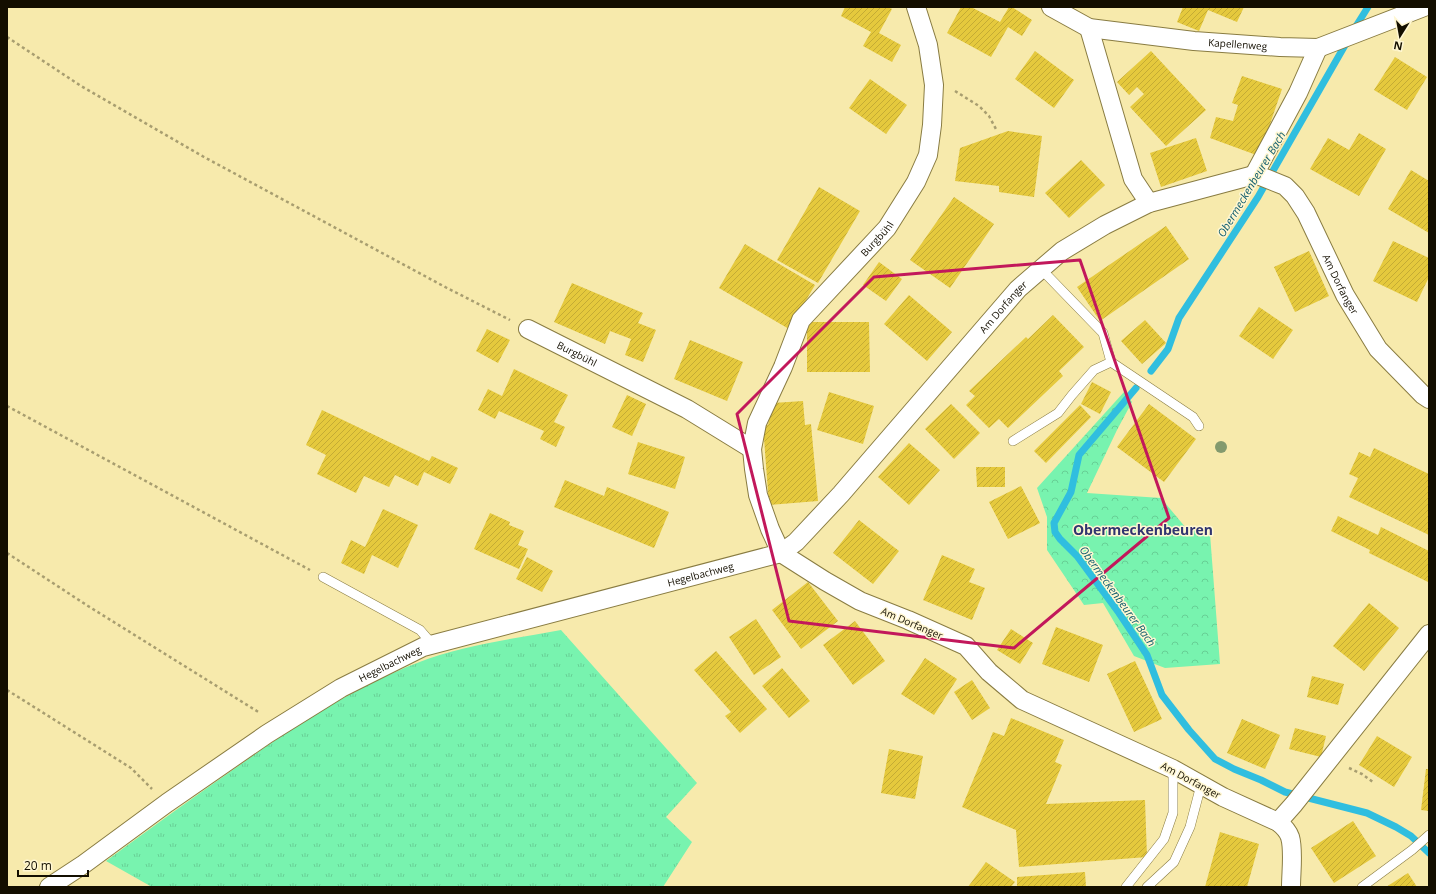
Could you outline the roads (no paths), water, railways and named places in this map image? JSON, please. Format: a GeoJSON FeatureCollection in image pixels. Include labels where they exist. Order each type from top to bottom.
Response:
{"type":"FeatureCollection","features":[{"type":"Feature","properties":{"kind":"street","name":"Burgbühl"},"geometry":{"type":"LineString","coordinates":[[781,552],[770,529],[758,495],[752,449],[757,423],[801,320],[887,228],[916,182],[928,154],[932,125],[934,85],[928,45],[916,7]]}},
{"type":"Feature","properties":{"kind":"street","name":"Kapellenweg"},"geometry":{"type":"LineString","coordinates":[[1051,7],[1089,28],[1194,41],[1280,47],[1325,45],[1424,7]]}},
{"type":"Feature","properties":{"kind":"street"},"geometry":{"type":"LineString","coordinates":[[1089,28],[1133,179],[1149,203]]}},
{"type":"Feature","properties":{"kind":"street"},"geometry":{"type":"LineString","coordinates":[[1257,176],[1298,93],[1325,45]]}},
{"type":"Feature","properties":{"kind":"street","name":"Am Dorfanger"},"geometry":{"type":"LineString","coordinates":[[1278,822],[1223,797],[1173,769],[1022,700],[988,672],[966,646],[908,620],[860,601],[825,581],[781,552],[796,542],[841,494],[1018,289],[1062,251],[1105,225],[1149,203],[1257,176],[1284,186],[1296,196],[1306,213],[1345,295],[1378,349],[1423,395],[1429,399]]}},
{"type":"Feature","properties":{"kind":"street","name":"Burgbühl"},"geometry":{"type":"LineString","coordinates":[[528,329],[687,409],[752,449]]}},
{"type":"Feature","properties":{"kind":"street","name":"Hegelbachweg"},"geometry":{"type":"LineString","coordinates":[[49,887],[84,864],[167,803],[281,726],[341,688],[424,648],[781,552]]}},
{"type":"Feature","properties":{"kind":"street"},"geometry":{"type":"LineString","coordinates":[[1291,887],[1290,836],[1285,828],[1278,822],[1294,804],[1429,634]]}},
{"type":"Feature","properties":{"kind":"lane"},"geometry":{"type":"LineString","coordinates":[[1041,269],[1103,333],[1111,362],[1193,417],[1199,426]]}},
{"type":"Feature","properties":{"kind":"lane"},"geometry":{"type":"LineString","coordinates":[[1013,441],[1058,413],[1094,370],[1111,362]]}},
{"type":"Feature","properties":{"kind":"lane"},"geometry":{"type":"LineString","coordinates":[[323,577],[420,630],[433,645]]}},
{"type":"Feature","properties":{"kind":"lane"},"geometry":{"type":"LineString","coordinates":[[1126,887],[1164,839],[1173,813],[1173,769]]}},
{"type":"Feature","properties":{"kind":"lane"},"geometry":{"type":"LineString","coordinates":[[1147,887],[1174,862],[1190,827],[1201,785]]}},
{"type":"Feature","properties":{"kind":"lane"},"geometry":{"type":"LineString","coordinates":[[1362,887],[1412,850],[1428,836]]}},
{"type":"Feature","properties":{"kind":"waterway","name":"Obermeckenbeurer Bach"},"geometry":{"type":"LineString","coordinates":[[1353,31],[1368,7]]}},
{"type":"Feature","properties":{"kind":"waterway","name":"Obermeckenbeurer Bach"},"geometry":{"type":"LineString","coordinates":[[1151,371],[1168,349],[1179,318],[1258,197],[1348,40]]}},
{"type":"Feature","properties":{"kind":"waterway","name":"Obermeckenbeurer Bach"},"geometry":{"type":"LineString","coordinates":[[1136,388],[1079,455],[1071,492],[1054,523],[1055,532],[1077,556],[1119,613],[1147,655],[1162,695],[1189,730],[1215,759],[1285,792],[1367,813],[1411,836],[1429,853]]}},
{"type":"Feature","properties":{"kind":"district","name":"Obermeckenbeuren"},"geometry":{"type":"Point","coordinates":[1143,529]}}]}
